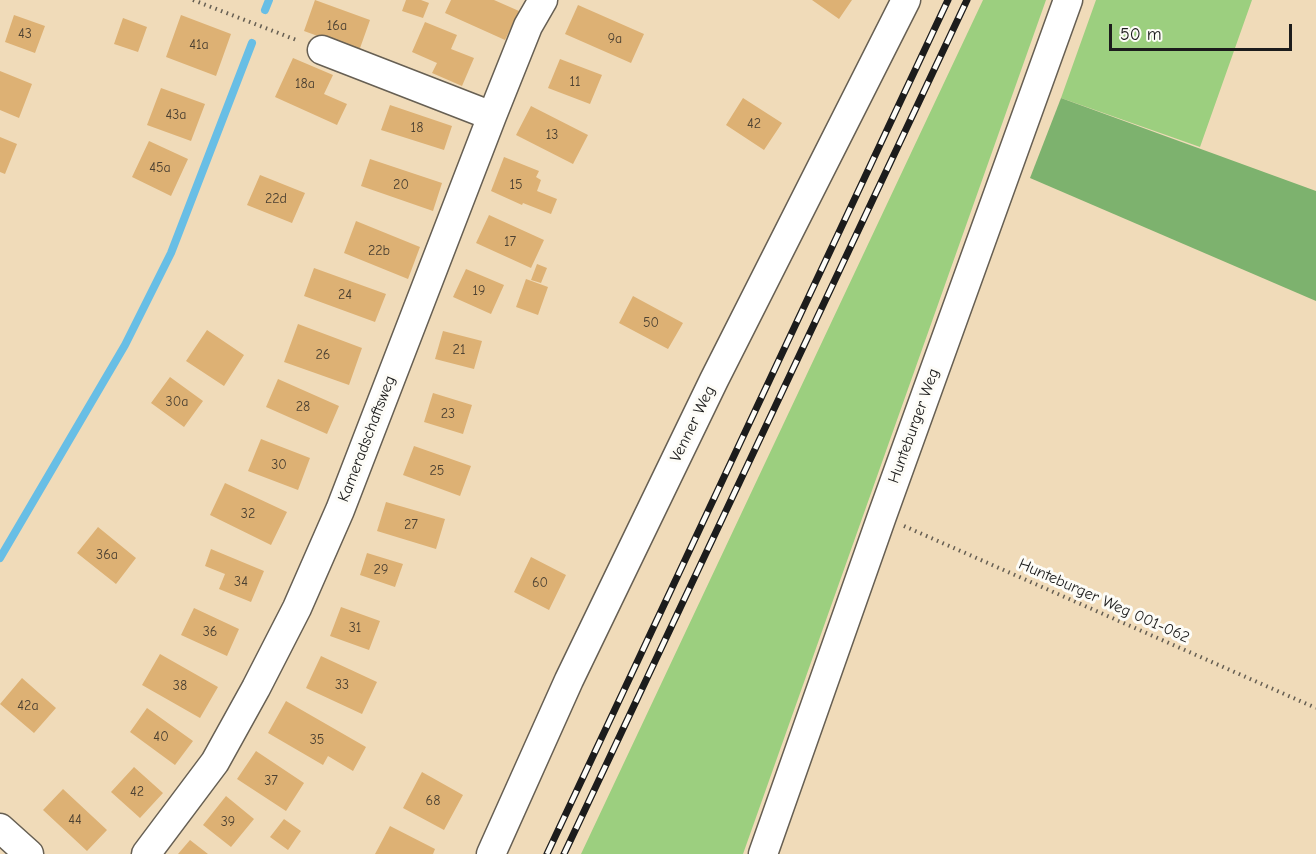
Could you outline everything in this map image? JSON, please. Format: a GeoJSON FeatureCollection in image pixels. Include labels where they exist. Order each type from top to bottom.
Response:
{"type":"FeatureCollection","features":[{"type":"Feature","properties":{"kind":"street","name":"Kameradschaftsweg"},"geometry":{"type":"LineString","coordinates":[[146,854],[214,762],[256,688],[297,608],[343,500],[528,26],[543,0]]}},
{"type":"Feature","properties":{"kind":"street","name":"Venner Weg"},"geometry":{"type":"LineString","coordinates":[[491,854],[568,680],[693,423],[906,0]]}},
{"type":"Feature","properties":{"kind":"street","name":"Hunteburger Weg"},"geometry":{"type":"LineString","coordinates":[[763,854],[1068,0]]}},
{"type":"Feature","properties":{"kind":"street"},"geometry":{"type":"LineString","coordinates":[[322,50],[492,116]]}},
{"type":"Feature","properties":{"kind":"street"},"geometry":{"type":"LineString","coordinates":[[0,828],[28,854]]}},
{"type":"Feature","properties":{"kind":"path"},"geometry":{"type":"LineString","coordinates":[[193,0],[322,50]]}},
{"type":"Feature","properties":{"kind":"path","name":"Hunteburger Weg 001-062"},"geometry":{"type":"LineString","coordinates":[[882,516],[1316,708]]}},
{"type":"Feature","properties":{"kind":"green space"},"geometry":{"type":"Polygon","coordinates":[[[983,0],[1046,0],[743,854],[581,854],[983,0]]]}},
{"type":"Feature","properties":{"kind":"green space"},"geometry":{"type":"Polygon","coordinates":[[[1096,0],[1252,0],[1200,147],[1061,98],[1096,0]]]}},
{"type":"Feature","properties":{"kind":"green space"},"geometry":{"type":"Polygon","coordinates":[[[1061,98],[1316,191],[1316,301],[1030,178],[1061,98]]]}},
{"type":"Feature","properties":{"kind":"building"},"geometry":{"type":"Polygon","coordinates":[[[315,0],[370,20],[359,51],[304,31],[315,0]]]}},
{"type":"Feature","properties":{"kind":"building"},"geometry":{"type":"Polygon","coordinates":[[[406,0],[421,0],[429,3],[423,18],[402,11],[406,0]]]}},
{"type":"Feature","properties":{"kind":"building"},"geometry":{"type":"Polygon","coordinates":[[[451,0],[494,0],[519,11],[505,40],[445,13],[451,0]]]}},
{"type":"Feature","properties":{"kind":"building"},"geometry":{"type":"Polygon","coordinates":[[[812,0],[852,0],[839,19],[812,0]]]}},
{"type":"Feature","properties":{"kind":"building"},"geometry":{"type":"Polygon","coordinates":[[[578,5],[644,34],[631,63],[565,34],[578,5]]]}},
{"type":"Feature","properties":{"kind":"building"},"geometry":{"type":"Polygon","coordinates":[[[14,15],[45,26],[35,53],[5,42],[14,15]]]}},
{"type":"Feature","properties":{"kind":"building"},"geometry":{"type":"Polygon","coordinates":[[[181,15],[231,34],[216,76],[166,57],[181,15]]]}},
{"type":"Feature","properties":{"kind":"building"},"geometry":{"type":"Polygon","coordinates":[[[123,18],[147,27],[138,52],[114,44],[123,18]]]}},
{"type":"Feature","properties":{"kind":"building"},"geometry":{"type":"Polygon","coordinates":[[[425,22],[457,35],[451,49],[474,58],[462,86],[432,73],[437,63],[412,52],[425,22]]]}},
{"type":"Feature","properties":{"kind":"building"},"geometry":{"type":"Polygon","coordinates":[[[293,58],[333,75],[324,94],[347,104],[337,125],[275,97],[293,58]]]}},
{"type":"Feature","properties":{"kind":"building"},"geometry":{"type":"Polygon","coordinates":[[[560,59],[602,75],[590,104],[548,88],[560,59]]]}},
{"type":"Feature","properties":{"kind":"building"},"geometry":{"type":"Polygon","coordinates":[[[0,71],[32,84],[19,118],[0,110],[0,71]]]}},
{"type":"Feature","properties":{"kind":"building"},"geometry":{"type":"Polygon","coordinates":[[[161,88],[205,104],[191,141],[147,125],[161,88]]]}},
{"type":"Feature","properties":{"kind":"building"},"geometry":{"type":"Polygon","coordinates":[[[743,98],[782,123],[764,150],[726,125],[743,98]]]}},
{"type":"Feature","properties":{"kind":"building"},"geometry":{"type":"Polygon","coordinates":[[[390,105],[452,126],[444,150],[381,130],[390,105]]]}},
{"type":"Feature","properties":{"kind":"building"},"geometry":{"type":"Polygon","coordinates":[[[531,106],[588,135],[573,164],[516,135],[531,106]]]}},
{"type":"Feature","properties":{"kind":"building"},"geometry":{"type":"Polygon","coordinates":[[[0,137],[17,144],[5,174],[0,172],[0,137]]]}},
{"type":"Feature","properties":{"kind":"building"},"geometry":{"type":"Polygon","coordinates":[[[149,141],[188,159],[171,196],[132,177],[149,141]]]}},
{"type":"Feature","properties":{"kind":"building"},"geometry":{"type":"Polygon","coordinates":[[[504,157],[539,171],[536,177],[541,180],[537,191],[557,199],[551,214],[523,203],[522,205],[491,191],[504,157]]]}},
{"type":"Feature","properties":{"kind":"building"},"geometry":{"type":"Polygon","coordinates":[[[370,159],[442,183],[433,211],[361,186],[370,159]]]}},
{"type":"Feature","properties":{"kind":"building"},"geometry":{"type":"Polygon","coordinates":[[[260,175],[305,193],[292,223],[247,205],[260,175]]]}},
{"type":"Feature","properties":{"kind":"building"},"geometry":{"type":"Polygon","coordinates":[[[489,215],[544,240],[531,268],[476,243],[489,215]]]}},
{"type":"Feature","properties":{"kind":"building"},"geometry":{"type":"Polygon","coordinates":[[[356,221],[420,247],[408,279],[344,253],[356,221]]]}},
{"type":"Feature","properties":{"kind":"building"},"geometry":{"type":"Polygon","coordinates":[[[537,264],[547,268],[541,283],[531,280],[537,264]]]}},
{"type":"Feature","properties":{"kind":"building"},"geometry":{"type":"Polygon","coordinates":[[[314,268],[386,294],[375,322],[304,296],[314,268]]]}},
{"type":"Feature","properties":{"kind":"building"},"geometry":{"type":"Polygon","coordinates":[[[466,269],[504,285],[491,314],[453,297],[466,269]]]}},
{"type":"Feature","properties":{"kind":"building"},"geometry":{"type":"Polygon","coordinates":[[[526,279],[548,287],[538,315],[516,307],[526,279]]]}},
{"type":"Feature","properties":{"kind":"building"},"geometry":{"type":"Polygon","coordinates":[[[633,296],[683,323],[668,349],[619,323],[633,296]]]}},
{"type":"Feature","properties":{"kind":"building"},"geometry":{"type":"Polygon","coordinates":[[[298,324],[362,348],[349,385],[284,362],[298,324]]]}},
{"type":"Feature","properties":{"kind":"building"},"geometry":{"type":"Polygon","coordinates":[[[207,330],[244,355],[224,386],[186,361],[207,330]]]}},
{"type":"Feature","properties":{"kind":"building"},"geometry":{"type":"Polygon","coordinates":[[[443,331],[482,341],[474,369],[435,359],[443,331]]]}},
{"type":"Feature","properties":{"kind":"building"},"geometry":{"type":"Polygon","coordinates":[[[170,377],[203,401],[184,427],[151,403],[170,377]]]}},
{"type":"Feature","properties":{"kind":"building"},"geometry":{"type":"Polygon","coordinates":[[[278,379],[339,406],[327,434],[266,407],[278,379]]]}},
{"type":"Feature","properties":{"kind":"building"},"geometry":{"type":"Polygon","coordinates":[[[433,393],[472,405],[463,434],[424,422],[433,393]]]}},
{"type":"Feature","properties":{"kind":"building"},"geometry":{"type":"Polygon","coordinates":[[[261,439],[310,458],[298,490],[248,471],[261,439]]]}},
{"type":"Feature","properties":{"kind":"building"},"geometry":{"type":"Polygon","coordinates":[[[414,446],[471,466],[460,496],[403,475],[414,446]]]}},
{"type":"Feature","properties":{"kind":"building"},"geometry":{"type":"Polygon","coordinates":[[[225,483],[287,512],[271,545],[210,515],[225,483]]]}},
{"type":"Feature","properties":{"kind":"building"},"geometry":{"type":"Polygon","coordinates":[[[386,502],[445,519],[436,549],[377,531],[386,502]]]}},
{"type":"Feature","properties":{"kind":"building"},"geometry":{"type":"Polygon","coordinates":[[[98,527],[136,558],[116,584],[77,553],[98,527]]]}},
{"type":"Feature","properties":{"kind":"building"},"geometry":{"type":"Polygon","coordinates":[[[211,549],[264,571],[251,602],[219,589],[225,574],[205,566],[211,549]]]}},
{"type":"Feature","properties":{"kind":"building"},"geometry":{"type":"Polygon","coordinates":[[[367,553],[403,564],[395,587],[360,575],[367,553]]]}},
{"type":"Feature","properties":{"kind":"building"},"geometry":{"type":"Polygon","coordinates":[[[531,557],[566,575],[549,610],[514,592],[531,557]]]}},
{"type":"Feature","properties":{"kind":"building"},"geometry":{"type":"Polygon","coordinates":[[[341,607],[380,621],[369,650],[330,636],[341,607]]]}},
{"type":"Feature","properties":{"kind":"building"},"geometry":{"type":"Polygon","coordinates":[[[194,608],[239,629],[227,656],[181,635],[194,608]]]}},
{"type":"Feature","properties":{"kind":"building"},"geometry":{"type":"Polygon","coordinates":[[[160,654],[218,687],[200,718],[142,685],[160,654]]]}},
{"type":"Feature","properties":{"kind":"building"},"geometry":{"type":"Polygon","coordinates":[[[321,656],[377,682],[362,714],[306,688],[321,656]]]}},
{"type":"Feature","properties":{"kind":"building"},"geometry":{"type":"Polygon","coordinates":[[[22,678],[56,708],[34,733],[0,704],[22,678]]]}},
{"type":"Feature","properties":{"kind":"building"},"geometry":{"type":"Polygon","coordinates":[[[286,701],[366,747],[353,771],[328,756],[323,765],[268,733],[286,701]]]}},
{"type":"Feature","properties":{"kind":"building"},"geometry":{"type":"Polygon","coordinates":[[[147,708],[193,741],[175,765],[130,732],[147,708]]]}},
{"type":"Feature","properties":{"kind":"building"},"geometry":{"type":"Polygon","coordinates":[[[256,751],[304,783],[286,811],[237,779],[256,751]]]}},
{"type":"Feature","properties":{"kind":"building"},"geometry":{"type":"Polygon","coordinates":[[[134,767],[163,793],[140,818],[111,792],[134,767]]]}},
{"type":"Feature","properties":{"kind":"building"},"geometry":{"type":"Polygon","coordinates":[[[422,772],[463,795],[444,830],[403,808],[422,772]]]}},
{"type":"Feature","properties":{"kind":"building"},"geometry":{"type":"Polygon","coordinates":[[[63,789],[107,830],[87,851],[43,810],[63,789]]]}},
{"type":"Feature","properties":{"kind":"building"},"geometry":{"type":"Polygon","coordinates":[[[226,796],[254,819],[231,847],[203,825],[226,796]]]}},
{"type":"Feature","properties":{"kind":"building"},"geometry":{"type":"Polygon","coordinates":[[[284,819],[301,831],[288,850],[270,837],[284,819]]]}},
{"type":"Feature","properties":{"kind":"building"},"geometry":{"type":"Polygon","coordinates":[[[390,826],[435,849],[433,854],[375,854],[390,826]]]}},
{"type":"Feature","properties":{"kind":"building"},"geometry":{"type":"Polygon","coordinates":[[[190,840],[208,854],[178,854],[190,840]]]}},
{"type":"Feature","properties":{"kind":"waterway"},"geometry":{"type":"LineString","coordinates":[[265,10],[269,0]]}},
{"type":"Feature","properties":{"kind":"waterway"},"geometry":{"type":"LineString","coordinates":[[0,558],[125,345],[171,253],[252,43]]}},
{"type":"Feature","properties":{"kind":"railway"},"geometry":{"type":"LineString","coordinates":[[547,854],[948,0]]}},
{"type":"Feature","properties":{"kind":"railway"},"geometry":{"type":"LineString","coordinates":[[564,854],[967,0]]}}]}
